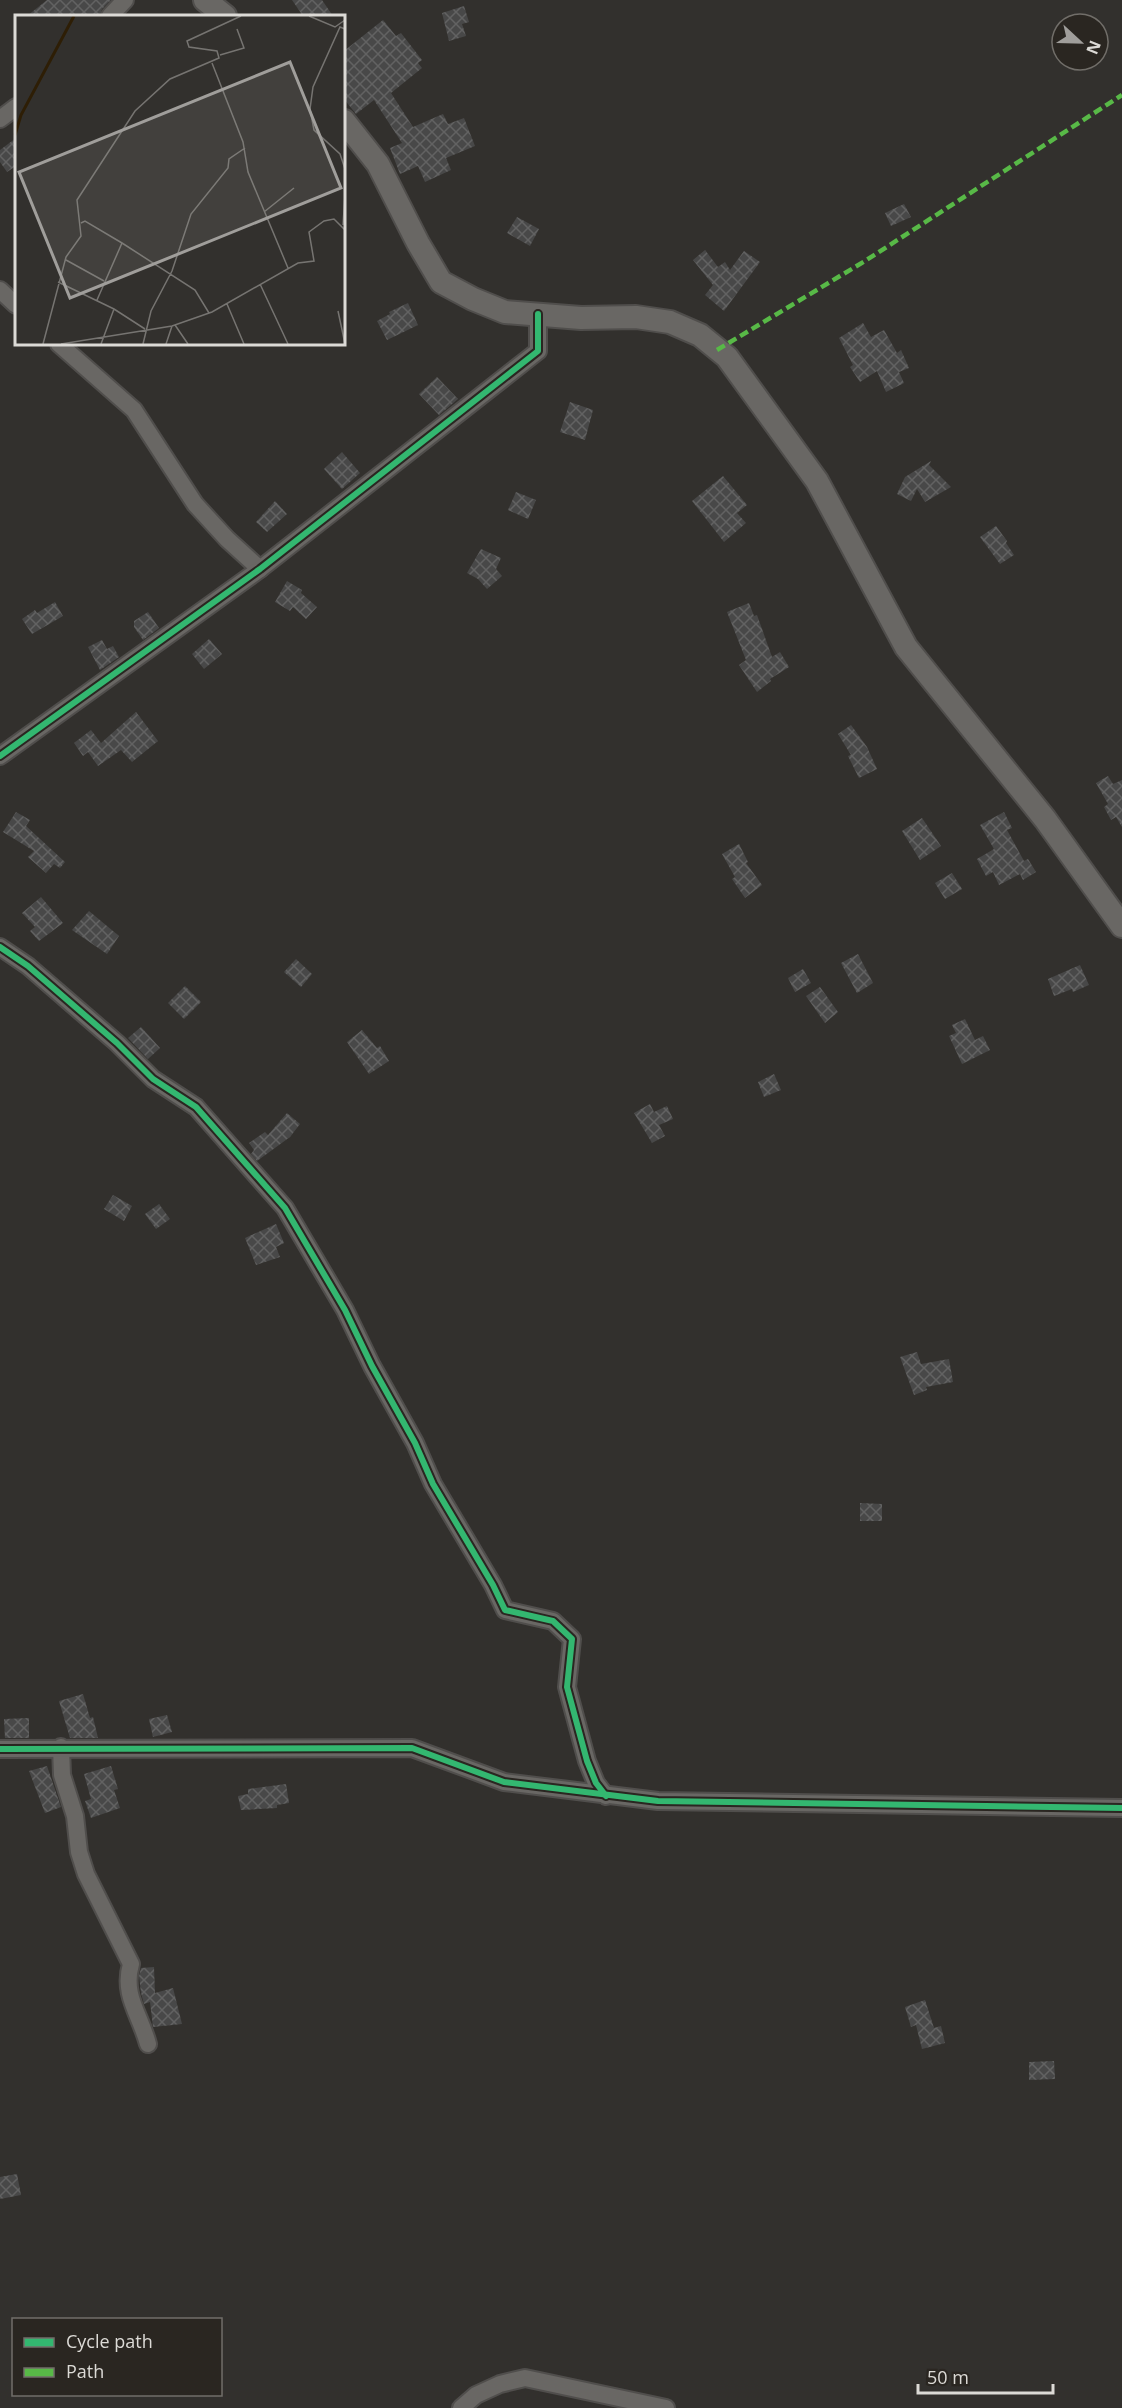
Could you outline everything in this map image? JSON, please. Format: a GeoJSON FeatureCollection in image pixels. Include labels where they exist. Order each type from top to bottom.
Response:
{"type":"FeatureCollection","features":[{"type":"Feature","properties":{"kind":"main road"},"geometry":{"type":"LineString","coordinates":[[205,0],[224,15]]}},
{"type":"Feature","properties":{"kind":"main road"},"geometry":{"type":"LineString","coordinates":[[345,122],[378,164],[418,243],[441,282],[473,299],[505,312],[581,318],[636,317],[670,322],[700,336],[727,357],[817,480],[906,647],[1046,819],[1122,926]]}},
{"type":"Feature","properties":{"kind":"street"},"geometry":{"type":"LineString","coordinates":[[111,15],[124,0]]}},
{"type":"Feature","properties":{"kind":"street"},"geometry":{"type":"LineString","coordinates":[[0,118],[15,108]]}},
{"type":"Feature","properties":{"kind":"street"},"geometry":{"type":"LineString","coordinates":[[0,290],[15,304]]}},
{"type":"Feature","properties":{"kind":"street"},"geometry":{"type":"LineString","coordinates":[[0,756],[260,569],[538,351],[538,314]]}},
{"type":"Feature","properties":{"kind":"street"},"geometry":{"type":"LineString","coordinates":[[60,345],[134,410],[195,504],[260,569]]}},
{"type":"Feature","properties":{"kind":"street"},"geometry":{"type":"LineString","coordinates":[[0,947],[28,966],[117,1043],[153,1079],[196,1107],[285,1208],[345,1310],[372,1366],[415,1443],[433,1484],[505,1610],[553,1621],[572,1639],[567,1687],[587,1761],[596,1783],[606,1796]]}},
{"type":"Feature","properties":{"kind":"street"},"geometry":{"type":"LineString","coordinates":[[61,1747],[63,1775],[75,1816],[79,1852],[86,1874],[130,1964],[127,1978],[129,1995],[139,2014],[148,2044]]}},
{"type":"Feature","properties":{"kind":"street"},"geometry":{"type":"LineString","coordinates":[[0,1749],[61,1747],[412,1748],[504,1782],[657,1801],[1122,1808]]}},
{"type":"Feature","properties":{"kind":"street"},"geometry":{"type":"LineString","coordinates":[[461,2408],[476,2395],[500,2384],[525,2378],[666,2408]]}},
{"type":"Feature","properties":{"kind":"building"},"geometry":{"type":"Polygon","coordinates":[[[47,0],[111,0],[102,9],[100,15],[28,15],[47,0]]]}},
{"type":"Feature","properties":{"kind":"building"},"geometry":{"type":"Polygon","coordinates":[[[292,0],[322,0],[332,15],[302,15],[292,0]]]}},
{"type":"Feature","properties":{"kind":"building"},"geometry":{"type":"Polygon","coordinates":[[[464,6],[469,22],[462,24],[466,36],[449,41],[442,13],[464,6]]]}},
{"type":"Feature","properties":{"kind":"building"},"geometry":{"type":"Polygon","coordinates":[[[383,20],[396,36],[401,33],[422,60],[418,63],[422,68],[391,93],[413,127],[443,114],[448,124],[464,118],[475,146],[446,158],[451,170],[425,182],[418,166],[400,174],[390,148],[402,143],[374,100],[356,114],[345,100],[345,50],[383,20]]]}},
{"type":"Feature","properties":{"kind":"building"},"geometry":{"type":"Polygon","coordinates":[[[15,139],[15,167],[7,172],[0,162],[0,150],[15,139]]]}},
{"type":"Feature","properties":{"kind":"building"},"geometry":{"type":"Polygon","coordinates":[[[904,204],[911,217],[891,226],[885,213],[904,204]]]}},
{"type":"Feature","properties":{"kind":"building"},"geometry":{"type":"Polygon","coordinates":[[[517,217],[539,229],[530,246],[507,233],[517,217]]]}},
{"type":"Feature","properties":{"kind":"building"},"geometry":{"type":"Polygon","coordinates":[[[705,250],[718,267],[725,262],[730,270],[744,251],[760,262],[724,311],[705,295],[713,285],[693,260],[705,250]]]}},
{"type":"Feature","properties":{"kind":"building"},"geometry":{"type":"Polygon","coordinates":[[[408,303],[418,325],[387,340],[377,321],[408,303]]]}},
{"type":"Feature","properties":{"kind":"building"},"geometry":{"type":"Polygon","coordinates":[[[863,323],[871,337],[884,330],[897,353],[901,350],[909,368],[899,372],[904,383],[886,392],[877,371],[860,382],[850,367],[853,365],[839,338],[863,323]]]}},
{"type":"Feature","properties":{"kind":"building"},"geometry":{"type":"Polygon","coordinates":[[[437,377],[458,399],[439,415],[419,394],[437,377]]]}},
{"type":"Feature","properties":{"kind":"building"},"geometry":{"type":"Polygon","coordinates":[[[570,402],[593,410],[585,440],[560,432],[570,402]]]}},
{"type":"Feature","properties":{"kind":"building"},"geometry":{"type":"Polygon","coordinates":[[[342,452],[360,473],[342,489],[324,469],[342,452]]]}},
{"type":"Feature","properties":{"kind":"building"},"geometry":{"type":"Polygon","coordinates":[[[931,461],[929,465],[951,487],[925,502],[917,489],[911,501],[897,494],[905,477],[931,461]]]}},
{"type":"Feature","properties":{"kind":"building"},"geometry":{"type":"Polygon","coordinates":[[[723,476],[747,505],[737,513],[746,523],[724,542],[692,501],[723,476]]]}},
{"type":"Feature","properties":{"kind":"building"},"geometry":{"type":"Polygon","coordinates":[[[516,492],[536,500],[528,519],[508,510],[516,492]]]}},
{"type":"Feature","properties":{"kind":"building"},"geometry":{"type":"Polygon","coordinates":[[[275,501],[287,514],[267,532],[256,522],[275,501]]]}},
{"type":"Feature","properties":{"kind":"building"},"geometry":{"type":"Polygon","coordinates":[[[996,526],[1014,555],[1000,564],[980,537],[996,526]]]}},
{"type":"Feature","properties":{"kind":"building"},"geometry":{"type":"Polygon","coordinates":[[[481,549],[501,558],[496,569],[502,576],[487,589],[478,579],[467,573],[481,549]]]}},
{"type":"Feature","properties":{"kind":"building"},"geometry":{"type":"Polygon","coordinates":[[[287,581],[302,590],[301,593],[317,607],[306,619],[293,607],[290,611],[275,602],[287,581]]]}},
{"type":"Feature","properties":{"kind":"building"},"geometry":{"type":"Polygon","coordinates":[[[55,602],[63,616],[32,634],[22,619],[35,610],[37,613],[55,602]]]}},
{"type":"Feature","properties":{"kind":"building"},"geometry":{"type":"Polygon","coordinates":[[[749,603],[754,616],[757,615],[772,657],[780,652],[789,667],[770,679],[771,681],[757,692],[739,665],[746,660],[727,612],[749,603]]]}},
{"type":"Feature","properties":{"kind":"building"},"geometry":{"type":"Polygon","coordinates":[[[148,612],[159,628],[143,640],[134,627],[134,621],[148,612]]]}},
{"type":"Feature","properties":{"kind":"building"},"geometry":{"type":"Polygon","coordinates":[[[209,639],[222,654],[204,669],[192,654],[209,639]]]}},
{"type":"Feature","properties":{"kind":"building"},"geometry":{"type":"Polygon","coordinates":[[[102,640],[107,649],[113,646],[119,657],[100,670],[88,647],[102,640]]]}},
{"type":"Feature","properties":{"kind":"building"},"geometry":{"type":"Polygon","coordinates":[[[136,712],[158,741],[132,762],[121,750],[98,766],[88,752],[83,756],[74,743],[91,730],[101,743],[136,712]]]}},
{"type":"Feature","properties":{"kind":"building"},"geometry":{"type":"Polygon","coordinates":[[[851,725],[867,747],[877,769],[859,778],[848,756],[851,755],[838,734],[851,725]]]}},
{"type":"Feature","properties":{"kind":"building"},"geometry":{"type":"Polygon","coordinates":[[[1108,776],[1113,784],[1122,780],[1122,827],[1116,817],[1111,820],[1104,807],[1108,804],[1096,783],[1108,776]]]}},
{"type":"Feature","properties":{"kind":"building"},"geometry":{"type":"Polygon","coordinates":[[[16,812],[30,820],[26,826],[65,862],[60,868],[54,864],[46,873],[28,857],[34,851],[3,832],[16,812]]]}},
{"type":"Feature","properties":{"kind":"building"},"geometry":{"type":"Polygon","coordinates":[[[1004,812],[1012,828],[1007,830],[1024,861],[1028,859],[1036,872],[1023,880],[1020,874],[999,885],[993,872],[986,876],[977,859],[994,849],[980,825],[1004,812]]]}},
{"type":"Feature","properties":{"kind":"building"},"geometry":{"type":"Polygon","coordinates":[[[922,818],[941,846],[920,860],[902,831],[922,818]]]}},
{"type":"Feature","properties":{"kind":"building"},"geometry":{"type":"Polygon","coordinates":[[[739,844],[748,862],[746,863],[762,885],[745,898],[732,879],[735,877],[722,854],[739,844]]]}},
{"type":"Feature","properties":{"kind":"building"},"geometry":{"type":"Polygon","coordinates":[[[952,873],[962,889],[945,899],[935,883],[952,873]]]}},
{"type":"Feature","properties":{"kind":"building"},"geometry":{"type":"Polygon","coordinates":[[[41,897],[63,923],[39,941],[30,931],[35,927],[22,913],[41,897]]]}},
{"type":"Feature","properties":{"kind":"building"},"geometry":{"type":"Polygon","coordinates":[[[89,911],[119,936],[107,954],[72,930],[89,911]]]}},
{"type":"Feature","properties":{"kind":"building"},"geometry":{"type":"Polygon","coordinates":[[[858,954],[873,983],[857,993],[841,963],[858,954]]]}},
{"type":"Feature","properties":{"kind":"building"},"geometry":{"type":"Polygon","coordinates":[[[296,959],[312,974],[301,987],[284,972],[296,959]]]}},
{"type":"Feature","properties":{"kind":"building"},"geometry":{"type":"Polygon","coordinates":[[[1080,965],[1089,985],[1073,992],[1072,989],[1054,996],[1048,979],[1080,965]]]}},
{"type":"Feature","properties":{"kind":"building"},"geometry":{"type":"Polygon","coordinates":[[[803,969],[811,983],[795,992],[788,978],[803,969]]]}},
{"type":"Feature","properties":{"kind":"building"},"geometry":{"type":"Polygon","coordinates":[[[185,986],[201,1002],[184,1019],[168,1003],[185,986]]]}},
{"type":"Feature","properties":{"kind":"building"},"geometry":{"type":"Polygon","coordinates":[[[820,987],[838,1012],[825,1023],[806,996],[820,987]]]}},
{"type":"Feature","properties":{"kind":"building"},"geometry":{"type":"Polygon","coordinates":[[[965,1019],[975,1040],[983,1036],[990,1050],[962,1064],[949,1036],[956,1033],[952,1025],[965,1019]]]}},
{"type":"Feature","properties":{"kind":"building"},"geometry":{"type":"Polygon","coordinates":[[[141,1027],[160,1048],[148,1059],[128,1038],[141,1027]]]}},
{"type":"Feature","properties":{"kind":"building"},"geometry":{"type":"Polygon","coordinates":[[[362,1030],[377,1048],[380,1046],[389,1061],[369,1074],[347,1042],[362,1030]]]}},
{"type":"Feature","properties":{"kind":"building"},"geometry":{"type":"Polygon","coordinates":[[[774,1074],[781,1090],[764,1097],[758,1082],[774,1074]]]}},
{"type":"Feature","properties":{"kind":"building"},"geometry":{"type":"Polygon","coordinates":[[[650,1104],[654,1112],[667,1106],[673,1119],[659,1125],[665,1136],[652,1143],[634,1113],[650,1104]]]}},
{"type":"Feature","properties":{"kind":"building"},"geometry":{"type":"Polygon","coordinates":[[[287,1113],[300,1124],[290,1137],[257,1161],[251,1154],[254,1150],[249,1143],[265,1132],[268,1135],[287,1113]]]}},
{"type":"Feature","properties":{"kind":"building"},"geometry":{"type":"Polygon","coordinates":[[[113,1195],[132,1206],[124,1221],[104,1209],[113,1195]]]}},
{"type":"Feature","properties":{"kind":"building"},"geometry":{"type":"Polygon","coordinates":[[[159,1204],[170,1219],[156,1229],[145,1214],[159,1204]]]}},
{"type":"Feature","properties":{"kind":"building"},"geometry":{"type":"Polygon","coordinates":[[[276,1224],[284,1243],[276,1247],[280,1257],[256,1265],[245,1238],[276,1224]]]}},
{"type":"Feature","properties":{"kind":"building"},"geometry":{"type":"Polygon","coordinates":[[[917,1352],[921,1364],[949,1359],[953,1382],[926,1387],[927,1390],[914,1395],[900,1357],[917,1352]]]}},
{"type":"Feature","properties":{"kind":"building"},"geometry":{"type":"Polygon","coordinates":[[[860,1503],[882,1504],[882,1521],[860,1521],[860,1503]]]}},
{"type":"Feature","properties":{"kind":"building"},"geometry":{"type":"Polygon","coordinates":[[[83,1694],[90,1718],[93,1717],[98,1738],[70,1738],[59,1701],[83,1694]]]}},
{"type":"Feature","properties":{"kind":"building"},"geometry":{"type":"Polygon","coordinates":[[[167,1715],[172,1732],[153,1737],[149,1719],[167,1715]]]}},
{"type":"Feature","properties":{"kind":"building"},"geometry":{"type":"Polygon","coordinates":[[[29,1718],[29,1738],[5,1738],[4,1719],[29,1718]]]}},
{"type":"Feature","properties":{"kind":"building"},"geometry":{"type":"Polygon","coordinates":[[[47,1766],[61,1807],[45,1813],[29,1771],[47,1766]]]}},
{"type":"Feature","properties":{"kind":"building"},"geometry":{"type":"Polygon","coordinates":[[[111,1766],[118,1789],[114,1790],[120,1808],[91,1818],[85,1801],[91,1799],[84,1774],[111,1766]]]}},
{"type":"Feature","properties":{"kind":"building"},"geometry":{"type":"Polygon","coordinates":[[[286,1784],[289,1803],[277,1805],[277,1808],[241,1810],[238,1796],[248,1794],[248,1789],[286,1784]]]}},
{"type":"Feature","properties":{"kind":"building"},"geometry":{"type":"Polygon","coordinates":[[[154,1967],[155,1993],[173,1988],[182,2024],[153,2027],[150,2002],[144,2004],[139,1976],[141,1968],[154,1967]]]}},
{"type":"Feature","properties":{"kind":"building"},"geometry":{"type":"Polygon","coordinates":[[[925,2000],[934,2028],[941,2026],[945,2043],[922,2049],[916,2025],[911,2027],[905,2007],[925,2000]]]}},
{"type":"Feature","properties":{"kind":"building"},"geometry":{"type":"Polygon","coordinates":[[[1054,2061],[1055,2079],[1029,2080],[1029,2062],[1054,2061]]]}},
{"type":"Feature","properties":{"kind":"building"},"geometry":{"type":"Polygon","coordinates":[[[17,2174],[21,2195],[0,2199],[0,2177],[17,2174]]]}},
{"type":"Feature","properties":{"kind":"marked path"},"geometry":{"type":"LineString","coordinates":[[717,350],[865,261],[1122,95]]}},
{"type":"Feature","properties":{"kind":"cycle path"},"geometry":{"type":"LineString","coordinates":[[0,756],[260,569],[538,351],[538,314]]}},
{"type":"Feature","properties":{"kind":"cycle path"},"geometry":{"type":"LineString","coordinates":[[0,947],[28,966],[117,1043],[153,1079],[196,1107],[285,1208],[345,1310],[372,1366],[415,1443],[433,1484],[493,1585],[505,1610],[553,1621],[572,1639],[567,1687],[587,1761],[596,1783],[606,1796]]}},
{"type":"Feature","properties":{"kind":"cycle path"},"geometry":{"type":"LineString","coordinates":[[0,1749],[412,1748],[504,1782],[658,1801],[1122,1808]]}}]}
